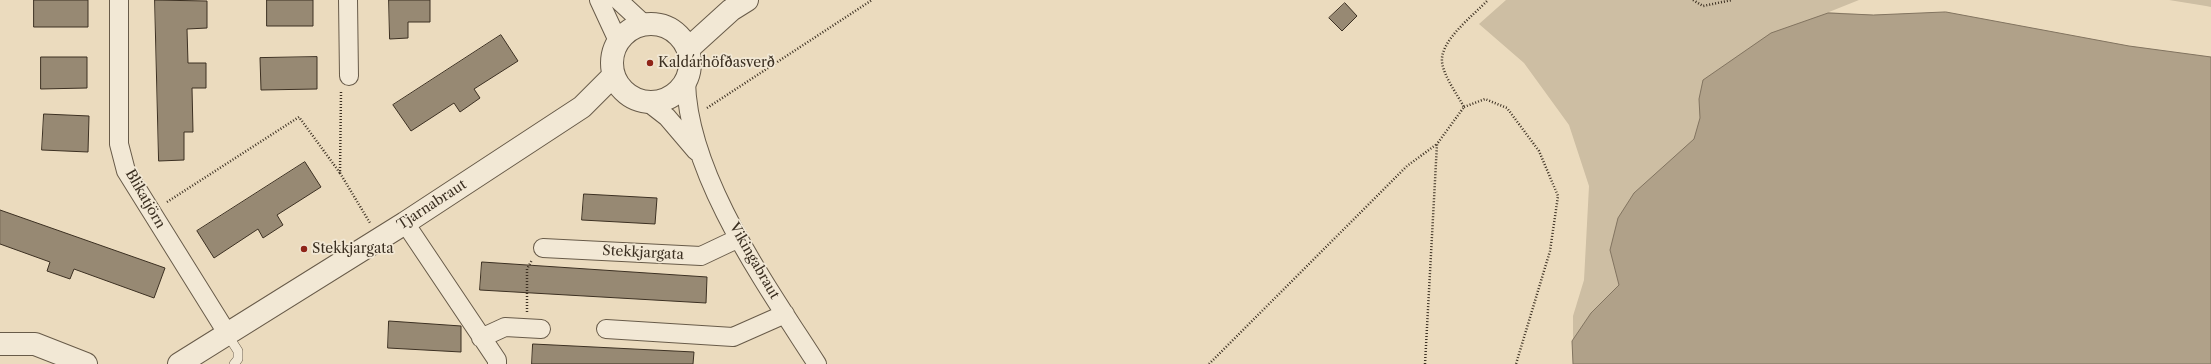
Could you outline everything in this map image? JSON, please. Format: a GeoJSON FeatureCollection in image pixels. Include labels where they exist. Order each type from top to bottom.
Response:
{"type":"FeatureCollection","features":[{"type":"Feature","properties":{"kind":"street","name":"Blikatjörn"},"geometry":{"type":"LineString","coordinates":[[118,0],[119,144],[126,171],[227,333]]}},
{"type":"Feature","properties":{"kind":"street"},"geometry":{"type":"LineString","coordinates":[[348,0],[349,76]]}},
{"type":"Feature","properties":{"kind":"street"},"geometry":{"type":"LineString","coordinates":[[599,0],[618,41]]}},
{"type":"Feature","properties":{"kind":"street"},"geometry":{"type":"LineString","coordinates":[[618,0],[644,24]]}},
{"type":"Feature","properties":{"kind":"street"},"geometry":{"type":"LineString","coordinates":[[674,31],[739,5]]}},
{"type":"Feature","properties":{"kind":"street"},"geometry":{"type":"LineString","coordinates":[[688,49],[739,5]]}},
{"type":"Feature","properties":{"kind":"street"},"geometry":{"type":"LineString","coordinates":[[644,24],[655,24],[674,31],[682,39],[688,49],[690,66],[686,82],[670,98],[649,103],[638,101],[628,96],[619,87],[611,64],[613,52],[618,41],[634,27],[644,24]]}},
{"type":"Feature","properties":{"kind":"street","name":"Tjarnabraut"},"geometry":{"type":"LineString","coordinates":[[179,364],[379,239],[582,107],[614,76]]}},
{"type":"Feature","properties":{"kind":"street","name":"Vikingabraut"},"geometry":{"type":"LineString","coordinates":[[686,82],[690,117],[699,155],[739,238],[817,364]]}},
{"type":"Feature","properties":{"kind":"street","name":"Tjarnabraut"},"geometry":{"type":"LineString","coordinates":[[582,107],[628,96]]}},
{"type":"Feature","properties":{"kind":"street","name":"Vikingabraut"},"geometry":{"type":"LineString","coordinates":[[649,103],[667,117],[699,155]]}},
{"type":"Feature","properties":{"kind":"street"},"geometry":{"type":"LineString","coordinates":[[404,223],[497,360],[497,364]]}},
{"type":"Feature","properties":{"kind":"street","name":"Stekkjargata"},"geometry":{"type":"LineString","coordinates":[[543,248],[701,256],[739,238]]}},
{"type":"Feature","properties":{"kind":"street"},"geometry":{"type":"LineString","coordinates":[[606,329],[733,337],[785,314]]}},
{"type":"Feature","properties":{"kind":"street"},"geometry":{"type":"LineString","coordinates":[[481,338],[505,327],[534,329]]}},
{"type":"Feature","properties":{"kind":"street"},"geometry":{"type":"LineString","coordinates":[[0,344],[3,342],[35,344],[86,364]]}},
{"type":"Feature","properties":{"kind":"lane"},"geometry":{"type":"LineString","coordinates":[[227,333],[238,351],[238,359],[234,364]]}},
{"type":"Feature","properties":{"kind":"path"},"geometry":{"type":"LineString","coordinates":[[690,117],[718,102],[872,0]]}},
{"type":"Feature","properties":{"kind":"path"},"geometry":{"type":"LineString","coordinates":[[1464,107],[1444,71],[1443,54],[1450,38],[1488,0]]}},
{"type":"Feature","properties":{"kind":"path"},"geometry":{"type":"LineString","coordinates":[[1693,0],[1703,6],[1732,0]]}},
{"type":"Feature","properties":{"kind":"path"},"geometry":{"type":"LineString","coordinates":[[340,173],[341,89],[349,76]]}},
{"type":"Feature","properties":{"kind":"path"},"geometry":{"type":"LineString","coordinates":[[1209,364],[1407,166],[1437,144],[1464,107],[1485,99],[1508,108],[1539,151],[1558,196],[1550,251],[1516,364]]}},
{"type":"Feature","properties":{"kind":"path"},"geometry":{"type":"LineString","coordinates":[[151,212],[299,117],[340,173],[379,239]]}},
{"type":"Feature","properties":{"kind":"path"},"geometry":{"type":"LineString","coordinates":[[1425,364],[1437,144]]}},
{"type":"Feature","properties":{"kind":"path"},"geometry":{"type":"LineString","coordinates":[[534,329],[527,269],[532,259],[543,248]]}},
{"type":"Feature","properties":{"kind":"shaded area"},"geometry":{"type":"Polygon","coordinates":[[[1506,0],[1859,0],[1829,12],[1873,15],[1946,12],[2129,46],[2211,57],[2211,364],[1573,364],[1573,316],[1584,280],[1589,186],[1569,125],[1524,63],[1479,24],[1506,0]]]}},
{"type":"Feature","properties":{"kind":"shaded area"},"geometry":{"type":"Polygon","coordinates":[[[2169,0],[2211,0],[2211,7],[2206,6],[2169,0]]]}},
{"type":"Feature","properties":{"kind":"shaded area"},"geometry":{"type":"Polygon","coordinates":[[[1946,12],[2129,46],[2211,57],[2211,364],[1573,364],[1572,341],[1591,313],[1619,285],[1610,250],[1618,218],[1634,193],[1694,139],[1700,118],[1699,99],[1703,80],[1771,33],[1828,13],[1873,15],[1946,12]]]}},
{"type":"Feature","properties":{"kind":"building"},"geometry":{"type":"Polygon","coordinates":[[[34,0],[88,0],[88,27],[34,27],[34,0]]]}},
{"type":"Feature","properties":{"kind":"building"},"geometry":{"type":"Polygon","coordinates":[[[155,0],[207,1],[207,28],[187,29],[188,63],[206,63],[206,88],[192,88],[193,132],[184,132],[184,160],[159,161],[155,0]]]}},
{"type":"Feature","properties":{"kind":"building"},"geometry":{"type":"Polygon","coordinates":[[[267,0],[313,0],[313,26],[267,26],[267,0]]]}},
{"type":"Feature","properties":{"kind":"building"},"geometry":{"type":"Polygon","coordinates":[[[389,0],[430,0],[430,22],[408,22],[408,38],[390,39],[389,0]]]}},
{"type":"Feature","properties":{"kind":"building"},"geometry":{"type":"Polygon","coordinates":[[[1345,3],[1357,16],[1342,31],[1329,18],[1345,3]]]}},
{"type":"Feature","properties":{"kind":"building"},"geometry":{"type":"Polygon","coordinates":[[[501,35],[518,61],[474,89],[480,98],[460,112],[454,103],[411,131],[393,105],[501,35]]]}},
{"type":"Feature","properties":{"kind":"building"},"geometry":{"type":"Polygon","coordinates":[[[41,57],[87,57],[87,88],[41,89],[41,57]]]}},
{"type":"Feature","properties":{"kind":"building"},"geometry":{"type":"Polygon","coordinates":[[[317,57],[317,89],[261,90],[260,58],[317,57]]]}},
{"type":"Feature","properties":{"kind":"building"},"geometry":{"type":"Polygon","coordinates":[[[44,114],[89,116],[88,152],[42,150],[44,114]]]}},
{"type":"Feature","properties":{"kind":"building"},"geometry":{"type":"Polygon","coordinates":[[[305,162],[321,187],[277,215],[283,225],[263,238],[258,229],[214,258],[197,231],[305,162]]]}},
{"type":"Feature","properties":{"kind":"building"},"geometry":{"type":"Polygon","coordinates":[[[584,194],[657,198],[655,224],[582,220],[584,194]]]}},
{"type":"Feature","properties":{"kind":"building"},"geometry":{"type":"Polygon","coordinates":[[[0,210],[165,268],[154,298],[74,269],[70,279],[47,271],[50,262],[0,244],[0,210]]]}},
{"type":"Feature","properties":{"kind":"building"},"geometry":{"type":"Polygon","coordinates":[[[482,262],[707,277],[706,303],[480,290],[482,262]]]}},
{"type":"Feature","properties":{"kind":"building"},"geometry":{"type":"Polygon","coordinates":[[[389,321],[461,326],[461,352],[388,348],[389,321]]]}},
{"type":"Feature","properties":{"kind":"building"},"geometry":{"type":"Polygon","coordinates":[[[533,344],[694,352],[693,364],[532,364],[533,344]]]}},
{"type":"Feature","properties":{"kind":"place","name":"Kaldárhöfðasverð"},"geometry":{"type":"Point","coordinates":[650,63]}},
{"type":"Feature","properties":{"kind":"place","name":"Stekkjargata"},"geometry":{"type":"Point","coordinates":[304,249]}}]}
